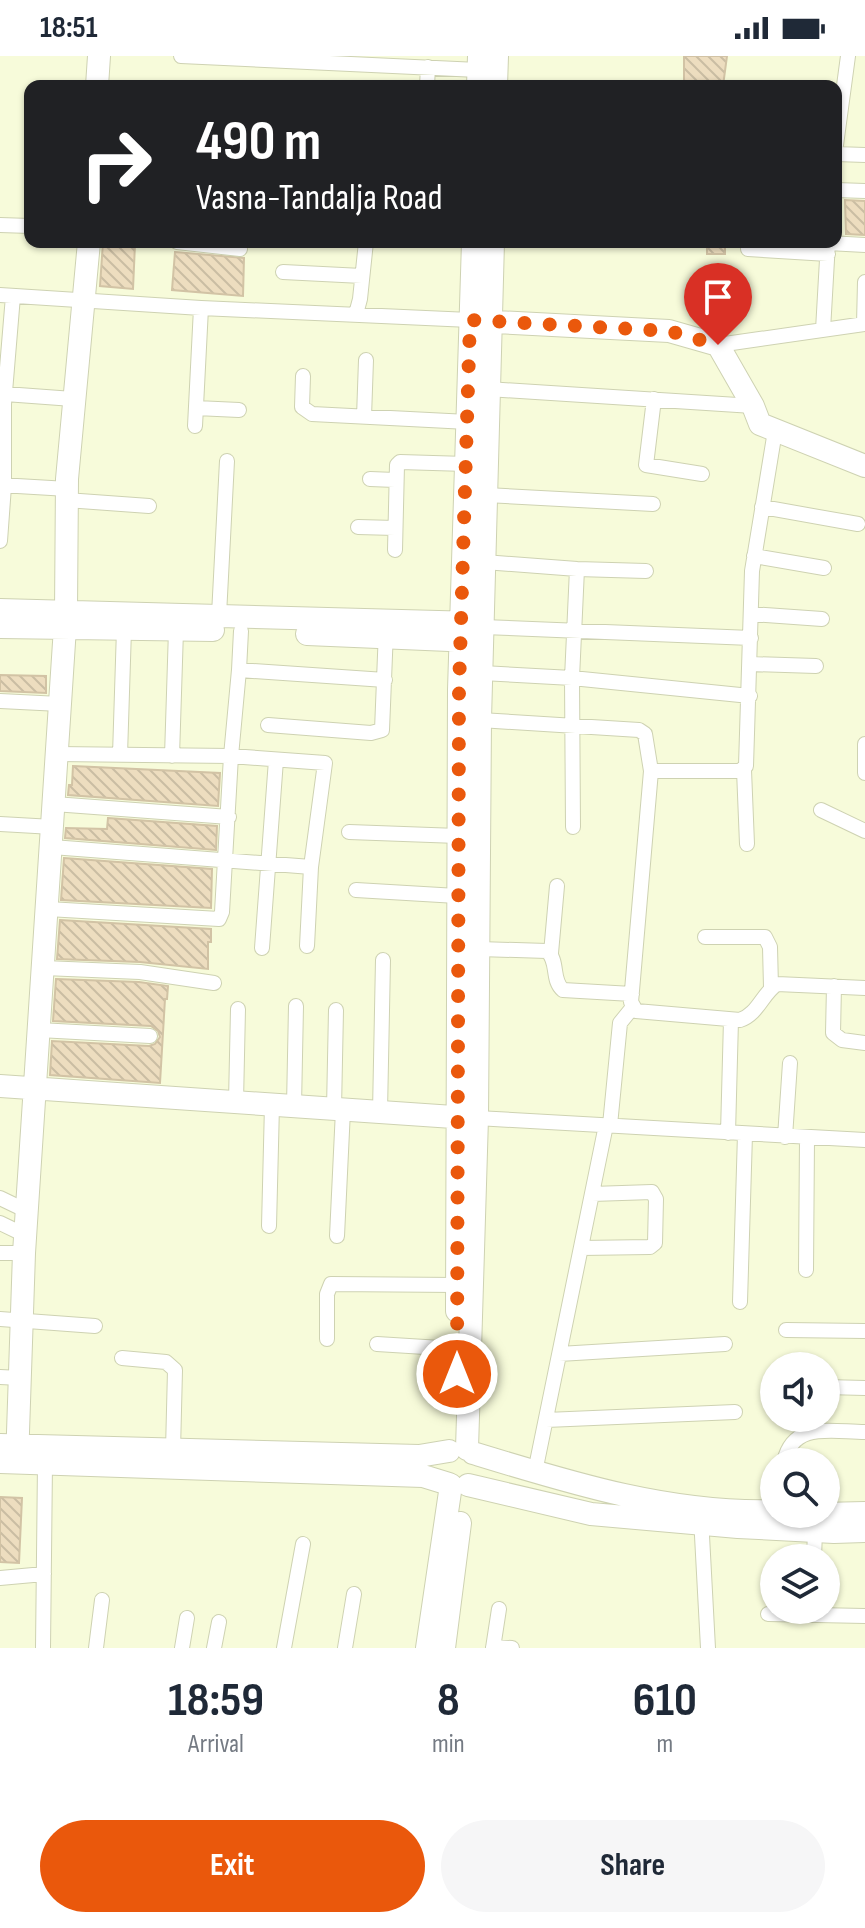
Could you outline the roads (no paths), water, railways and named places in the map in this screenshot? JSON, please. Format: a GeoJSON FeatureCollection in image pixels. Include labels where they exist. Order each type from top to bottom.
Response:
{"type":"FeatureCollection","features":[{"type":"Feature","properties":{"kind":"street"},"geometry":{"type":"LineString","coordinates":[[97,80],[99,56]]}},
{"type":"Feature","properties":{"kind":"street"},"geometry":{"type":"LineString","coordinates":[[181,56],[335,60],[478,71]]}},
{"type":"Feature","properties":{"kind":"street"},"geometry":{"type":"LineString","coordinates":[[496,80],[497,56]]}},
{"type":"Feature","properties":{"kind":"street"},"geometry":{"type":"LineString","coordinates":[[842,100],[848,56]]}},
{"type":"Feature","properties":{"kind":"street"},"geometry":{"type":"LineString","coordinates":[[427,80],[428,67]]}},
{"type":"Feature","properties":{"kind":"street"},"geometry":{"type":"LineString","coordinates":[[842,154],[865,155]]}},
{"type":"Feature","properties":{"kind":"street"},"geometry":{"type":"LineString","coordinates":[[842,190],[865,191]]}},
{"type":"Feature","properties":{"kind":"street"},"geometry":{"type":"LineString","coordinates":[[0,225],[24,226]]}},
{"type":"Feature","properties":{"kind":"street"},"geometry":{"type":"LineString","coordinates":[[842,246],[865,245]]}},
{"type":"Feature","properties":{"kind":"street"},"geometry":{"type":"LineString","coordinates":[[9,1454],[11,1320],[27,1211],[66,620],[67,495],[73,399],[88,248]]}},
{"type":"Feature","properties":{"kind":"street"},"geometry":{"type":"LineString","coordinates":[[231,248],[240,249]]}},
{"type":"Feature","properties":{"kind":"street"},"geometry":{"type":"LineString","coordinates":[[356,314],[365,248]]}},
{"type":"Feature","properties":{"kind":"street"},"geometry":{"type":"LineString","coordinates":[[461,1450],[467,1118],[457,896],[458,836],[473,631],[484,562],[488,389],[474,248]]}},
{"type":"Feature","properties":{"kind":"street"},"geometry":{"type":"LineString","coordinates":[[461,1450],[457,1285],[479,949],[482,673],[473,631],[466,464],[468,422],[492,248]]}},
{"type":"Feature","properties":{"kind":"street"},"geometry":{"type":"LineString","coordinates":[[748,249],[775,248]]}},
{"type":"Feature","properties":{"kind":"street"},"geometry":{"type":"LineString","coordinates":[[823,330],[828,248]]}},
{"type":"Feature","properties":{"kind":"street"},"geometry":{"type":"LineString","coordinates":[[283,272],[362,276]]}},
{"type":"Feature","properties":{"kind":"street"},"geometry":{"type":"LineString","coordinates":[[0,541],[6,296],[669,331],[718,345],[864,324],[865,282]]}},
{"type":"Feature","properties":{"kind":"street"},"geometry":{"type":"LineString","coordinates":[[195,426],[201,308]]}},
{"type":"Feature","properties":{"kind":"street"},"geometry":{"type":"LineString","coordinates":[[718,345],[760,424],[865,466]]}},
{"type":"Feature","properties":{"kind":"street"},"geometry":{"type":"LineString","coordinates":[[364,417],[366,360]]}},
{"type":"Feature","properties":{"kind":"street"},"geometry":{"type":"LineString","coordinates":[[303,376],[302,407],[312,414],[468,422]]}},
{"type":"Feature","properties":{"kind":"street"},"geometry":{"type":"LineString","coordinates":[[488,389],[753,406]]}},
{"type":"Feature","properties":{"kind":"street"},"geometry":{"type":"LineString","coordinates":[[5,394],[73,399]]}},
{"type":"Feature","properties":{"kind":"street"},"geometry":{"type":"LineString","coordinates":[[654,399],[646,465],[702,474]]}},
{"type":"Feature","properties":{"kind":"street"},"geometry":{"type":"LineString","coordinates":[[196,408],[239,410]]}},
{"type":"Feature","properties":{"kind":"street"},"geometry":{"type":"LineString","coordinates":[[747,844],[744,770],[748,760],[754,556],[775,431]]}},
{"type":"Feature","properties":{"kind":"street"},"geometry":{"type":"LineString","coordinates":[[219,615],[227,461]]}},
{"type":"Feature","properties":{"kind":"street"},"geometry":{"type":"LineString","coordinates":[[395,550],[395,480],[400,462],[466,464]]}},
{"type":"Feature","properties":{"kind":"street"},"geometry":{"type":"LineString","coordinates":[[370,479],[395,480]]}},
{"type":"Feature","properties":{"kind":"street"},"geometry":{"type":"LineString","coordinates":[[2,486],[149,506]]}},
{"type":"Feature","properties":{"kind":"street"},"geometry":{"type":"LineString","coordinates":[[486,495],[653,504]]}},
{"type":"Feature","properties":{"kind":"street"},"geometry":{"type":"LineString","coordinates":[[762,507],[858,524]]}},
{"type":"Feature","properties":{"kind":"street"},"geometry":{"type":"LineString","coordinates":[[358,527],[395,528]]}},
{"type":"Feature","properties":{"kind":"street"},"geometry":{"type":"LineString","coordinates":[[754,556],[824,568]]}},
{"type":"Feature","properties":{"kind":"street"},"geometry":{"type":"LineString","coordinates":[[484,562],[646,571]]}},
{"type":"Feature","properties":{"kind":"street"},"geometry":{"type":"LineString","coordinates":[[573,827],[572,678],[577,569]]}},
{"type":"Feature","properties":{"kind":"street"},"geometry":{"type":"LineString","coordinates":[[0,610],[124,629],[575,631],[751,638]]}},
{"type":"Feature","properties":{"kind":"street"},"geometry":{"type":"LineString","coordinates":[[751,614],[822,619]]}},
{"type":"Feature","properties":{"kind":"street"},"geometry":{"type":"LineString","coordinates":[[0,627],[66,620],[219,615],[386,630]]}},
{"type":"Feature","properties":{"kind":"street"},"geometry":{"type":"LineString","coordinates":[[120,755],[124,629]]}},
{"type":"Feature","properties":{"kind":"street"},"geometry":{"type":"LineString","coordinates":[[172,756],[176,630]]}},
{"type":"Feature","properties":{"kind":"street"},"geometry":{"type":"LineString","coordinates":[[268,725],[377,732],[384,726],[386,630]]}},
{"type":"Feature","properties":{"kind":"street"},"geometry":{"type":"LineString","coordinates":[[48,909],[219,919],[227,861],[241,631]]}},
{"type":"Feature","properties":{"kind":"street"},"geometry":{"type":"LineString","coordinates":[[750,664],[816,666]]}},
{"type":"Feature","properties":{"kind":"street"},"geometry":{"type":"LineString","coordinates":[[239,670],[385,680]]}},
{"type":"Feature","properties":{"kind":"street"},"geometry":{"type":"LineString","coordinates":[[482,673],[572,678],[750,696]]}},
{"type":"Feature","properties":{"kind":"street"},"geometry":{"type":"LineString","coordinates":[[0,701],[60,704]]}},
{"type":"Feature","properties":{"kind":"street"},"geometry":{"type":"LineString","coordinates":[[480,720],[639,730],[645,734],[648,744],[651,771],[632,1000],[620,1023],[608,1125],[535,1472]]}},
{"type":"Feature","properties":{"kind":"street"},"geometry":{"type":"LineString","coordinates":[[865,744],[865,773]]}},
{"type":"Feature","properties":{"kind":"street"},"geometry":{"type":"LineString","coordinates":[[57,754],[231,756],[325,763],[311,867],[307,946]]}},
{"type":"Feature","properties":{"kind":"street"},"geometry":{"type":"LineString","coordinates":[[262,948],[276,760]]}},
{"type":"Feature","properties":{"kind":"street"},"geometry":{"type":"LineString","coordinates":[[651,771],[744,770]]}},
{"type":"Feature","properties":{"kind":"street"},"geometry":{"type":"LineString","coordinates":[[54,804],[229,817]]}},
{"type":"Feature","properties":{"kind":"street"},"geometry":{"type":"LineString","coordinates":[[821,810],[865,831]]}},
{"type":"Feature","properties":{"kind":"street"},"geometry":{"type":"LineString","coordinates":[[0,824],[52,837],[227,861],[311,867]]}},
{"type":"Feature","properties":{"kind":"street"},"geometry":{"type":"LineString","coordinates":[[349,832],[458,836]]}},
{"type":"Feature","properties":{"kind":"street"},"geometry":{"type":"LineString","coordinates":[[557,886],[551,953],[556,983],[563,990],[632,1000],[642,1013],[731,1020],[751,1016],[771,987],[770,947],[765,937],[705,937]]}},
{"type":"Feature","properties":{"kind":"street"},"geometry":{"type":"LineString","coordinates":[[356,890],[457,896]]}},
{"type":"Feature","properties":{"kind":"street"},"geometry":{"type":"LineString","coordinates":[[479,949],[544,950],[551,953]]}},
{"type":"Feature","properties":{"kind":"street"},"geometry":{"type":"LineString","coordinates":[[380,1112],[383,960]]}},
{"type":"Feature","properties":{"kind":"street"},"geometry":{"type":"LineString","coordinates":[[44,968],[140,972],[214,983]]}},
{"type":"Feature","properties":{"kind":"street"},"geometry":{"type":"LineString","coordinates":[[771,987],[783,983],[865,988]]}},
{"type":"Feature","properties":{"kind":"street"},"geometry":{"type":"LineString","coordinates":[[834,986],[833,1033],[842,1040],[865,1043]]}},
{"type":"Feature","properties":{"kind":"street"},"geometry":{"type":"LineString","coordinates":[[269,1226],[296,1006]]}},
{"type":"Feature","properties":{"kind":"street"},"geometry":{"type":"LineString","coordinates":[[236,1102],[238,1009]]}},
{"type":"Feature","properties":{"kind":"street"},"geometry":{"type":"LineString","coordinates":[[336,1010],[339,1109],[337,1236]]}},
{"type":"Feature","properties":{"kind":"street"},"geometry":{"type":"LineString","coordinates":[[728,1133],[731,1020]]}},
{"type":"Feature","properties":{"kind":"street"},"geometry":{"type":"LineString","coordinates":[[39,1030],[150,1036]]}},
{"type":"Feature","properties":{"kind":"street"},"geometry":{"type":"LineString","coordinates":[[785,1137],[790,1063]]}},
{"type":"Feature","properties":{"kind":"street"},"geometry":{"type":"LineString","coordinates":[[0,1086],[467,1118],[865,1140]]}},
{"type":"Feature","properties":{"kind":"street"},"geometry":{"type":"LineString","coordinates":[[740,1302],[745,1134]]}},
{"type":"Feature","properties":{"kind":"street"},"geometry":{"type":"LineString","coordinates":[[806,1270],[807,1139]]}},
{"type":"Feature","properties":{"kind":"street"},"geometry":{"type":"LineString","coordinates":[[581,1248],[650,1247],[655,1243],[656,1199],[652,1192],[592,1194]]}},
{"type":"Feature","properties":{"kind":"street"},"geometry":{"type":"LineString","coordinates":[[0,1198],[27,1211]]}},
{"type":"Feature","properties":{"kind":"street"},"geometry":{"type":"LineString","coordinates":[[0,1223],[24,1244]]}},
{"type":"Feature","properties":{"kind":"street"},"geometry":{"type":"LineString","coordinates":[[0,1253],[24,1244]]}},
{"type":"Feature","properties":{"kind":"street"},"geometry":{"type":"LineString","coordinates":[[327,1339],[327,1294],[331,1284],[457,1285]]}},
{"type":"Feature","properties":{"kind":"street"},"geometry":{"type":"LineString","coordinates":[[11,1320],[95,1326]]}},
{"type":"Feature","properties":{"kind":"street"},"geometry":{"type":"LineString","coordinates":[[786,1330],[865,1331]]}},
{"type":"Feature","properties":{"kind":"street"},"geometry":{"type":"LineString","coordinates":[[377,1344],[457,1349]]}},
{"type":"Feature","properties":{"kind":"street"},"geometry":{"type":"LineString","coordinates":[[559,1354],[725,1344]]}},
{"type":"Feature","properties":{"kind":"street"},"geometry":{"type":"LineString","coordinates":[[122,1358],[166,1362],[175,1370],[173,1450]]}},
{"type":"Feature","properties":{"kind":"street"},"geometry":{"type":"LineString","coordinates":[[840,1387],[865,1388]]}},
{"type":"Feature","properties":{"kind":"street"},"geometry":{"type":"LineString","coordinates":[[546,1420],[735,1412]]}},
{"type":"Feature","properties":{"kind":"street"},"geometry":{"type":"LineString","coordinates":[[789,1448],[802,1433],[865,1432]]}},
{"type":"Feature","properties":{"kind":"street"},"geometry":{"type":"LineString","coordinates":[[9,1454],[173,1450],[419,1456],[461,1450],[701,1516],[760,1511]]}},
{"type":"Feature","properties":{"kind":"street"},"geometry":{"type":"LineString","coordinates":[[461,1450],[477,1457],[479,1470],[477,1476],[458,1485],[444,1479],[440,1467],[444,1455],[461,1450]]}},
{"type":"Feature","properties":{"kind":"street"},"geometry":{"type":"LineString","coordinates":[[9,1454],[45,1463],[423,1476],[566,1510],[760,1520]]}},
{"type":"Feature","properties":{"kind":"street"},"geometry":{"type":"LineString","coordinates":[[43,1648],[45,1463]]}},
{"type":"Feature","properties":{"kind":"street"},"geometry":{"type":"LineString","coordinates":[[427,1648],[458,1485]]}},
{"type":"Feature","properties":{"kind":"street"},"geometry":{"type":"LineString","coordinates":[[444,1648],[458,1485]]}},
{"type":"Feature","properties":{"kind":"street"},"geometry":{"type":"LineString","coordinates":[[840,1518],[865,1513]]}},
{"type":"Feature","properties":{"kind":"street"},"geometry":{"type":"LineString","coordinates":[[701,1516],[708,1648]]}},
{"type":"Feature","properties":{"kind":"street"},"geometry":{"type":"LineString","coordinates":[[840,1527],[865,1531]]}},
{"type":"Feature","properties":{"kind":"street"},"geometry":{"type":"LineString","coordinates":[[284,1648],[303,1544]]}},
{"type":"Feature","properties":{"kind":"street"},"geometry":{"type":"LineString","coordinates":[[0,1578],[44,1574]]}},
{"type":"Feature","properties":{"kind":"street"},"geometry":{"type":"LineString","coordinates":[[345,1648],[354,1594]]}},
{"type":"Feature","properties":{"kind":"street"},"geometry":{"type":"LineString","coordinates":[[96,1648],[102,1600]]}},
{"type":"Feature","properties":{"kind":"street"},"geometry":{"type":"LineString","coordinates":[[499,1609],[493,1648],[512,1648]]}},
{"type":"Feature","properties":{"kind":"street"},"geometry":{"type":"LineString","coordinates":[[840,1615],[865,1616]]}},
{"type":"Feature","properties":{"kind":"street"},"geometry":{"type":"LineString","coordinates":[[182,1648],[187,1618]]}},
{"type":"Feature","properties":{"kind":"street"},"geometry":{"type":"LineString","coordinates":[[214,1648],[219,1622]]}}]}
